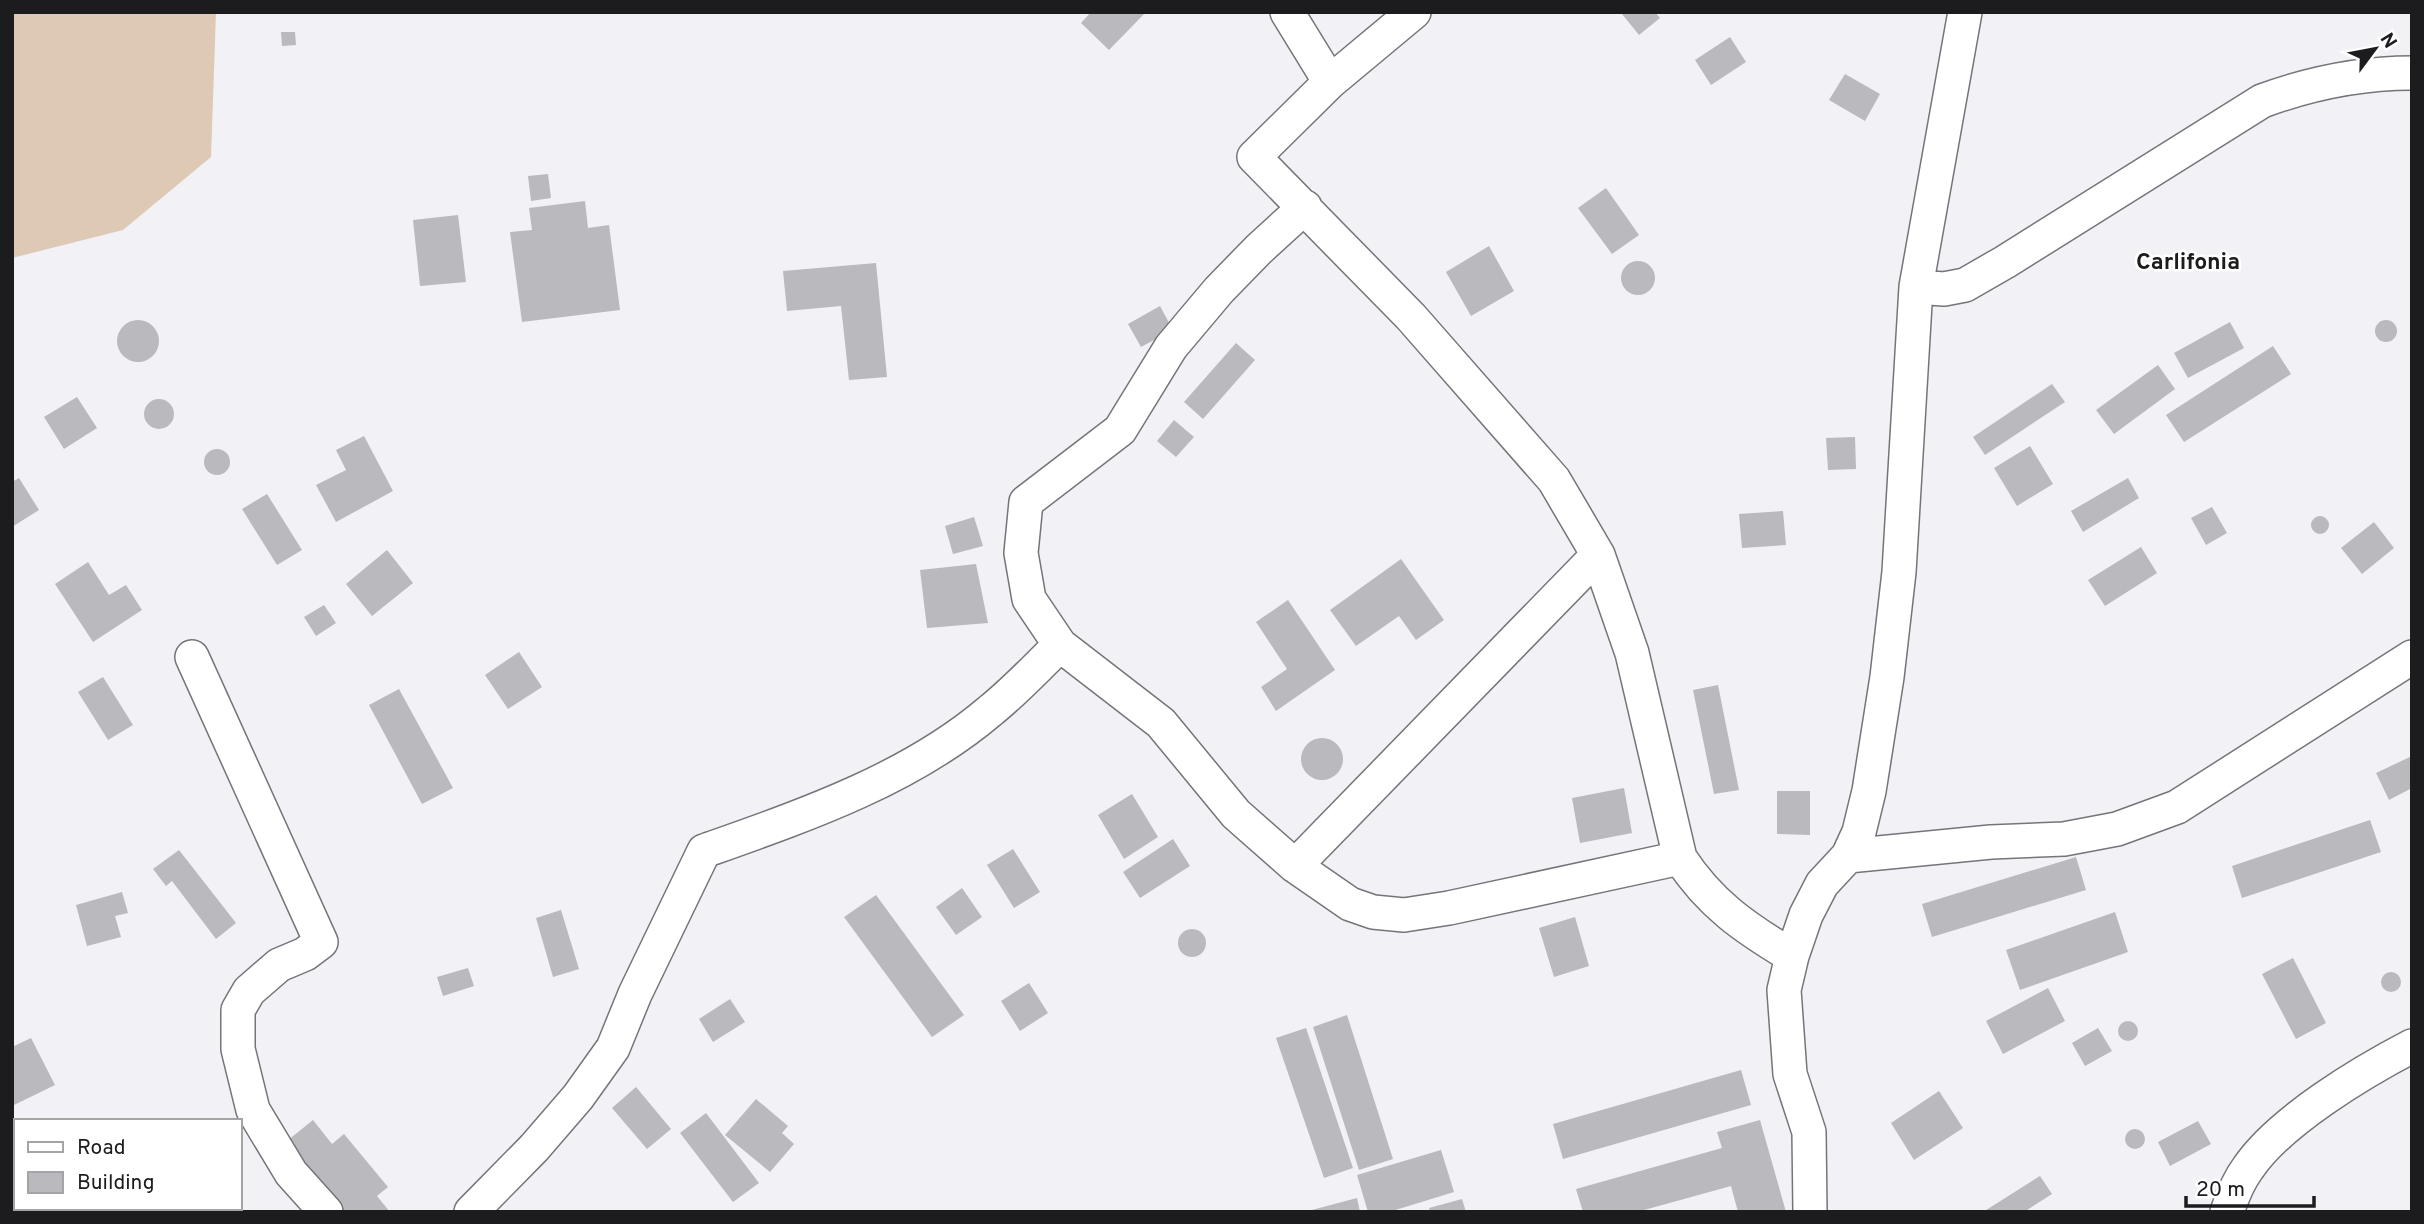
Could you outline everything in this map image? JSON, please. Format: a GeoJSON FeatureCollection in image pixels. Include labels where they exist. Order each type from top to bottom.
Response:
{"type":"FeatureCollection","features":[{"type":"Feature","properties":{"kind":"street"},"geometry":{"type":"LineString","coordinates":[[1287,12],[1331,82]]}},
{"type":"Feature","properties":{"kind":"street"},"geometry":{"type":"LineString","coordinates":[[1414,12],[1331,82],[1254,157],[1411,317],[1554,480],[1598,555],[1632,653],[1680,858],[1696,883],[1745,928],[1792,956]]}},
{"type":"Feature","properties":{"kind":"street"},"geometry":{"type":"LineString","coordinates":[[1810,1212],[1809,1132],[1790,1074],[1784,990],[1806,915],[1822,884],[1848,856],[1859,832],[1868,792],[1899,572],[1916,286],[1965,12]]}},
{"type":"Feature","properties":{"kind":"street"},"geometry":{"type":"LineString","coordinates":[[1916,286],[1944,289],[1965,285],[2262,101],[2300,87],[2333,79],[2412,73]]}},
{"type":"Feature","properties":{"kind":"street"},"geometry":{"type":"LineString","coordinates":[[1305,207],[1259,248],[1186,328],[1171,347],[1120,430],[1026,502],[1021,554],[1029,600],[1060,645],[1161,723],[1236,814],[1295,866],[1350,904],[1373,912],[1404,915],[1450,908],[1680,858]]}},
{"type":"Feature","properties":{"kind":"street"},"geometry":{"type":"LineString","coordinates":[[1295,866],[1598,555]]}},
{"type":"Feature","properties":{"kind":"street"},"geometry":{"type":"LineString","coordinates":[[471,1212],[534,1148],[578,1097],[613,1048],[635,994],[704,851],[801,817],[905,769],[991,711],[1060,645]]}},
{"type":"Feature","properties":{"kind":"street"},"geometry":{"type":"LineString","coordinates":[[192,657],[321,942],[305,954],[279,965],[249,991],[238,1010],[238,1049],[253,1110],[290,1173],[326,1212]]}},
{"type":"Feature","properties":{"kind":"street"},"geometry":{"type":"LineString","coordinates":[[1848,856],[1991,842],[2064,839],[2117,829],[2150,818],[2188,800],[2412,657]]}},
{"type":"Feature","properties":{"kind":"street"},"geometry":{"type":"LineString","coordinates":[[2227,1212],[2248,1167],[2286,1127],[2368,1069],[2412,1046]]}},
{"type":"Feature","properties":{"kind":"shaded area"},"geometry":{"type":"Polygon","coordinates":[[[12,12],[216,12],[211,157],[123,230],[12,258],[12,12]]]}},
{"type":"Feature","properties":{"kind":"building"},"geometry":{"type":"Polygon","coordinates":[[[1091,12],[1146,12],[1109,50],[1081,23],[1091,12]]]}},
{"type":"Feature","properties":{"kind":"building"},"geometry":{"type":"Polygon","coordinates":[[[1623,12],[1655,12],[1660,18],[1639,35],[1623,12]]]}},
{"type":"Feature","properties":{"kind":"building"},"geometry":{"type":"Polygon","coordinates":[[[281,32],[295,32],[296,45],[282,46],[281,32]]]}},
{"type":"Feature","properties":{"kind":"building"},"geometry":{"type":"Polygon","coordinates":[[[1730,37],[1746,62],[1711,85],[1695,60],[1730,37]]]}},
{"type":"Feature","properties":{"kind":"building"},"geometry":{"type":"Polygon","coordinates":[[[1845,74],[1880,94],[1865,121],[1829,100],[1845,74]]]}},
{"type":"Feature","properties":{"kind":"building"},"geometry":{"type":"Polygon","coordinates":[[[548,174],[551,198],[531,201],[528,176],[548,174]]]}},
{"type":"Feature","properties":{"kind":"building"},"geometry":{"type":"Polygon","coordinates":[[[1606,188],[1639,235],[1612,254],[1578,208],[1606,188]]]}},
{"type":"Feature","properties":{"kind":"building"},"geometry":{"type":"Polygon","coordinates":[[[585,201],[588,228],[609,225],[620,310],[522,322],[510,232],[532,230],[529,208],[585,201]]]}},
{"type":"Feature","properties":{"kind":"building"},"geometry":{"type":"Polygon","coordinates":[[[458,215],[466,282],[420,286],[413,220],[458,215]]]}},
{"type":"Feature","properties":{"kind":"building"},"geometry":{"type":"Polygon","coordinates":[[[1489,246],[1514,291],[1471,316],[1446,272],[1489,246]]]}},
{"type":"Feature","properties":{"kind":"building"},"geometry":{"type":"Polygon","coordinates":[[[1638,261],[1650,266],[1655,278],[1650,290],[1638,295],[1626,290],[1621,278],[1626,266],[1638,261]]]}},
{"type":"Feature","properties":{"kind":"building"},"geometry":{"type":"Polygon","coordinates":[[[876,263],[887,377],[849,380],[841,306],[787,311],[783,271],[876,263]]]}},
{"type":"Feature","properties":{"kind":"building"},"geometry":{"type":"Polygon","coordinates":[[[1160,306],[1173,330],[1141,347],[1128,324],[1160,306]]]}},
{"type":"Feature","properties":{"kind":"building"},"geometry":{"type":"Polygon","coordinates":[[[138,320],[153,326],[159,341],[153,356],[138,362],[123,356],[117,341],[123,326],[138,320]]]}},
{"type":"Feature","properties":{"kind":"building"},"geometry":{"type":"Polygon","coordinates":[[[2386,320],[2396,327],[2397,331],[2390,341],[2386,342],[2376,335],[2375,331],[2382,321],[2386,320]]]}},
{"type":"Feature","properties":{"kind":"building"},"geometry":{"type":"Polygon","coordinates":[[[2230,322],[2244,348],[2188,378],[2174,353],[2230,322]]]}},
{"type":"Feature","properties":{"kind":"building"},"geometry":{"type":"Polygon","coordinates":[[[1236,343],[1255,360],[1203,419],[1184,402],[1236,343]]]}},
{"type":"Feature","properties":{"kind":"building"},"geometry":{"type":"Polygon","coordinates":[[[2273,346],[2291,374],[2184,442],[2166,415],[2273,346]]]}},
{"type":"Feature","properties":{"kind":"building"},"geometry":{"type":"Polygon","coordinates":[[[2158,365],[2175,389],[2114,434],[2096,410],[2158,365]]]}},
{"type":"Feature","properties":{"kind":"building"},"geometry":{"type":"Polygon","coordinates":[[[2052,384],[2065,402],[1985,455],[1973,437],[2052,384]]]}},
{"type":"Feature","properties":{"kind":"building"},"geometry":{"type":"Polygon","coordinates":[[[77,397],[97,428],[64,449],[44,417],[77,397]]]}},
{"type":"Feature","properties":{"kind":"building"},"geometry":{"type":"Polygon","coordinates":[[[159,399],[169,404],[174,414],[169,424],[159,429],[149,424],[144,414],[149,404],[159,399]]]}},
{"type":"Feature","properties":{"kind":"building"},"geometry":{"type":"Polygon","coordinates":[[[1174,420],[1194,437],[1176,457],[1157,441],[1174,420]]]}},
{"type":"Feature","properties":{"kind":"building"},"geometry":{"type":"Polygon","coordinates":[[[364,436],[393,491],[336,522],[316,485],[346,470],[336,450],[364,436]]]}},
{"type":"Feature","properties":{"kind":"building"},"geometry":{"type":"Polygon","coordinates":[[[1855,437],[1856,469],[1828,470],[1826,438],[1855,437]]]}},
{"type":"Feature","properties":{"kind":"building"},"geometry":{"type":"Polygon","coordinates":[[[2030,446],[2053,484],[2017,506],[1994,468],[2030,446]]]}},
{"type":"Feature","properties":{"kind":"building"},"geometry":{"type":"Polygon","coordinates":[[[217,449],[226,453],[230,462],[226,471],[217,475],[208,471],[204,462],[208,453],[217,449]]]}},
{"type":"Feature","properties":{"kind":"building"},"geometry":{"type":"Polygon","coordinates":[[[19,478],[39,510],[12,527],[12,482],[19,478]]]}},
{"type":"Feature","properties":{"kind":"building"},"geometry":{"type":"Polygon","coordinates":[[[2128,478],[2139,498],[2083,532],[2071,511],[2128,478]]]}},
{"type":"Feature","properties":{"kind":"building"},"geometry":{"type":"Polygon","coordinates":[[[267,494],[302,550],[277,565],[242,509],[267,494]]]}},
{"type":"Feature","properties":{"kind":"building"},"geometry":{"type":"Polygon","coordinates":[[[2212,507],[2227,533],[2206,545],[2191,518],[2212,507]]]}},
{"type":"Feature","properties":{"kind":"building"},"geometry":{"type":"Polygon","coordinates":[[[1783,511],[1786,545],[1742,548],[1739,514],[1783,511]]]}},
{"type":"Feature","properties":{"kind":"building"},"geometry":{"type":"Polygon","coordinates":[[[2320,516],[2326,519],[2329,525],[2326,531],[2320,534],[2314,531],[2311,525],[2314,519],[2320,516]]]}},
{"type":"Feature","properties":{"kind":"building"},"geometry":{"type":"Polygon","coordinates":[[[974,517],[983,546],[953,554],[945,526],[974,517]]]}},
{"type":"Feature","properties":{"kind":"building"},"geometry":{"type":"Polygon","coordinates":[[[2374,522],[2394,548],[2362,574],[2341,548],[2374,522]]]}},
{"type":"Feature","properties":{"kind":"building"},"geometry":{"type":"Polygon","coordinates":[[[2141,547],[2157,573],[2105,606],[2088,580],[2141,547]]]}},
{"type":"Feature","properties":{"kind":"building"},"geometry":{"type":"Polygon","coordinates":[[[387,550],[413,583],[372,616],[346,584],[387,550]]]}},
{"type":"Feature","properties":{"kind":"building"},"geometry":{"type":"Polygon","coordinates":[[[1401,559],[1444,620],[1416,640],[1399,616],[1356,646],[1330,610],[1401,559]]]}},
{"type":"Feature","properties":{"kind":"building"},"geometry":{"type":"Polygon","coordinates":[[[88,562],[109,595],[126,585],[142,610],[93,642],[55,584],[88,562]]]}},
{"type":"Feature","properties":{"kind":"building"},"geometry":{"type":"Polygon","coordinates":[[[976,564],[988,623],[927,628],[920,570],[976,564]]]}},
{"type":"Feature","properties":{"kind":"building"},"geometry":{"type":"Polygon","coordinates":[[[1288,600],[1335,670],[1276,711],[1261,687],[1287,669],[1256,622],[1288,600]]]}},
{"type":"Feature","properties":{"kind":"building"},"geometry":{"type":"Polygon","coordinates":[[[324,605],[336,623],[316,636],[304,617],[324,605]]]}},
{"type":"Feature","properties":{"kind":"building"},"geometry":{"type":"Polygon","coordinates":[[[519,652],[542,687],[508,709],[485,675],[519,652]]]}},
{"type":"Feature","properties":{"kind":"building"},"geometry":{"type":"Polygon","coordinates":[[[103,677],[133,725],[108,740],[78,692],[103,677]]]}},
{"type":"Feature","properties":{"kind":"building"},"geometry":{"type":"Polygon","coordinates":[[[1718,685],[1739,790],[1714,794],[1693,690],[1718,685]]]}},
{"type":"Feature","properties":{"kind":"building"},"geometry":{"type":"Polygon","coordinates":[[[399,689],[453,788],[422,804],[369,705],[399,689]]]}},
{"type":"Feature","properties":{"kind":"building"},"geometry":{"type":"Polygon","coordinates":[[[1322,738],[1337,744],[1343,759],[1337,774],[1322,780],[1307,774],[1301,759],[1307,744],[1322,738]]]}},
{"type":"Feature","properties":{"kind":"building"},"geometry":{"type":"Polygon","coordinates":[[[2412,756],[2412,788],[2389,800],[2376,773],[2412,756]]]}},
{"type":"Feature","properties":{"kind":"building"},"geometry":{"type":"Polygon","coordinates":[[[1624,788],[1632,833],[1580,843],[1572,798],[1624,788]]]}},
{"type":"Feature","properties":{"kind":"building"},"geometry":{"type":"Polygon","coordinates":[[[1777,791],[1810,791],[1810,835],[1777,834],[1777,791]]]}},
{"type":"Feature","properties":{"kind":"building"},"geometry":{"type":"Polygon","coordinates":[[[1132,794],[1158,837],[1124,859],[1098,815],[1132,794]]]}},
{"type":"Feature","properties":{"kind":"building"},"geometry":{"type":"Polygon","coordinates":[[[2370,820],[2381,852],[2242,898],[2232,866],[2370,820]]]}},
{"type":"Feature","properties":{"kind":"building"},"geometry":{"type":"Polygon","coordinates":[[[1173,839],[1190,866],[1140,898],[1123,872],[1173,839]]]}},
{"type":"Feature","properties":{"kind":"building"},"geometry":{"type":"Polygon","coordinates":[[[1013,849],[1040,892],[1014,908],[987,865],[1013,849]]]}},
{"type":"Feature","properties":{"kind":"building"},"geometry":{"type":"Polygon","coordinates":[[[179,850],[236,923],[216,939],[172,881],[166,886],[153,869],[179,850]]]}},
{"type":"Feature","properties":{"kind":"building"},"geometry":{"type":"Polygon","coordinates":[[[2076,857],[2086,890],[1932,937],[1922,904],[2076,857]]]}},
{"type":"Feature","properties":{"kind":"building"},"geometry":{"type":"Polygon","coordinates":[[[962,888],[982,917],[956,935],[936,907],[962,888]]]}},
{"type":"Feature","properties":{"kind":"building"},"geometry":{"type":"Polygon","coordinates":[[[122,892],[128,913],[115,916],[121,937],[87,946],[76,905],[122,892]]]}},
{"type":"Feature","properties":{"kind":"building"},"geometry":{"type":"Polygon","coordinates":[[[876,895],[964,1015],[932,1037],[844,917],[876,895]]]}},
{"type":"Feature","properties":{"kind":"building"},"geometry":{"type":"Polygon","coordinates":[[[561,910],[579,969],[553,977],[536,918],[561,910]]]}},
{"type":"Feature","properties":{"kind":"building"},"geometry":{"type":"Polygon","coordinates":[[[2115,912],[2128,952],[2020,990],[2006,950],[2115,912]]]}},
{"type":"Feature","properties":{"kind":"building"},"geometry":{"type":"Polygon","coordinates":[[[1575,917],[1589,966],[1554,977],[1539,928],[1575,917]]]}},
{"type":"Feature","properties":{"kind":"building"},"geometry":{"type":"Polygon","coordinates":[[[1192,929],[1202,933],[1206,943],[1202,953],[1192,957],[1182,953],[1178,943],[1182,933],[1192,929]]]}},
{"type":"Feature","properties":{"kind":"building"},"geometry":{"type":"Polygon","coordinates":[[[2293,958],[2326,1023],[2296,1039],[2262,974],[2293,958]]]}},
{"type":"Feature","properties":{"kind":"building"},"geometry":{"type":"Polygon","coordinates":[[[468,968],[474,986],[443,996],[437,977],[468,968]]]}},
{"type":"Feature","properties":{"kind":"building"},"geometry":{"type":"Polygon","coordinates":[[[2391,972],[2398,975],[2401,982],[2398,989],[2391,992],[2384,989],[2381,982],[2384,975],[2391,972]]]}},
{"type":"Feature","properties":{"kind":"building"},"geometry":{"type":"Polygon","coordinates":[[[1029,983],[1048,1013],[1020,1031],[1001,1001],[1029,983]]]}},
{"type":"Feature","properties":{"kind":"building"},"geometry":{"type":"Polygon","coordinates":[[[2048,988],[2065,1021],[2003,1054],[1986,1021],[2048,988]]]}},
{"type":"Feature","properties":{"kind":"building"},"geometry":{"type":"Polygon","coordinates":[[[730,999],[745,1022],[713,1042],[699,1019],[730,999]]]}},
{"type":"Feature","properties":{"kind":"building"},"geometry":{"type":"Polygon","coordinates":[[[1347,1015],[1393,1159],[1359,1170],[1313,1027],[1347,1015]]]}},
{"type":"Feature","properties":{"kind":"building"},"geometry":{"type":"Polygon","coordinates":[[[2128,1021],[2135,1024],[2138,1031],[2135,1038],[2128,1041],[2121,1038],[2118,1031],[2121,1024],[2128,1021]]]}},
{"type":"Feature","properties":{"kind":"building"},"geometry":{"type":"Polygon","coordinates":[[[1306,1028],[1353,1168],[1324,1178],[1276,1038],[1306,1028]]]}},
{"type":"Feature","properties":{"kind":"building"},"geometry":{"type":"Polygon","coordinates":[[[2098,1028],[2112,1051],[2085,1066],[2072,1043],[2098,1028]]]}},
{"type":"Feature","properties":{"kind":"building"},"geometry":{"type":"Polygon","coordinates":[[[31,1038],[55,1085],[12,1106],[12,1047],[31,1038]]]}},
{"type":"Feature","properties":{"kind":"building"},"geometry":{"type":"Polygon","coordinates":[[[1741,1070],[1751,1105],[1563,1159],[1553,1124],[1741,1070]]]}},
{"type":"Feature","properties":{"kind":"building"},"geometry":{"type":"Polygon","coordinates":[[[636,1087],[671,1129],[647,1149],[612,1108],[636,1087]]]}},
{"type":"Feature","properties":{"kind":"building"},"geometry":{"type":"Polygon","coordinates":[[[1939,1091],[1963,1128],[1914,1160],[1891,1123],[1939,1091]]]}},
{"type":"Feature","properties":{"kind":"building"},"geometry":{"type":"Polygon","coordinates":[[[756,1099],[788,1126],[782,1133],[794,1144],[770,1172],[725,1135],[756,1099]]]}},
{"type":"Feature","properties":{"kind":"building"},"geometry":{"type":"Polygon","coordinates":[[[706,1113],[759,1183],[733,1202],[680,1133],[706,1113]]]}},
{"type":"Feature","properties":{"kind":"building"},"geometry":{"type":"Polygon","coordinates":[[[313,1120],[332,1144],[344,1134],[388,1187],[377,1196],[390,1212],[345,1212],[287,1141],[313,1120]]]}},
{"type":"Feature","properties":{"kind":"building"},"geometry":{"type":"Polygon","coordinates":[[[1760,1120],[1786,1212],[1738,1212],[1731,1186],[1637,1212],[1583,1212],[1576,1189],[1722,1148],[1717,1132],[1760,1120]]]}},
{"type":"Feature","properties":{"kind":"building"},"geometry":{"type":"Polygon","coordinates":[[[2198,1121],[2211,1144],[2170,1166],[2158,1142],[2198,1121]]]}},
{"type":"Feature","properties":{"kind":"building"},"geometry":{"type":"Polygon","coordinates":[[[2135,1129],[2142,1132],[2145,1139],[2142,1146],[2135,1149],[2128,1146],[2125,1139],[2128,1132],[2135,1129]]]}},
{"type":"Feature","properties":{"kind":"building"},"geometry":{"type":"Polygon","coordinates":[[[1441,1150],[1454,1192],[1389,1212],[1368,1212],[1357,1175],[1441,1150]]]}},
{"type":"Feature","properties":{"kind":"building"},"geometry":{"type":"Polygon","coordinates":[[[2040,1176],[2052,1194],[2024,1212],[1983,1212],[2040,1176]]]}},
{"type":"Feature","properties":{"kind":"building"},"geometry":{"type":"Polygon","coordinates":[[[1357,1198],[1360,1212],[1308,1212],[1308,1211],[1357,1198]]]}},
{"type":"Feature","properties":{"kind":"building"},"geometry":{"type":"Polygon","coordinates":[[[1462,1199],[1466,1212],[1430,1212],[1429,1208],[1462,1199]]]}},
{"type":"Feature","properties":{"kind":"district","name":"Carlifonia"},"geometry":{"type":"Point","coordinates":[2188,263]}}]}
